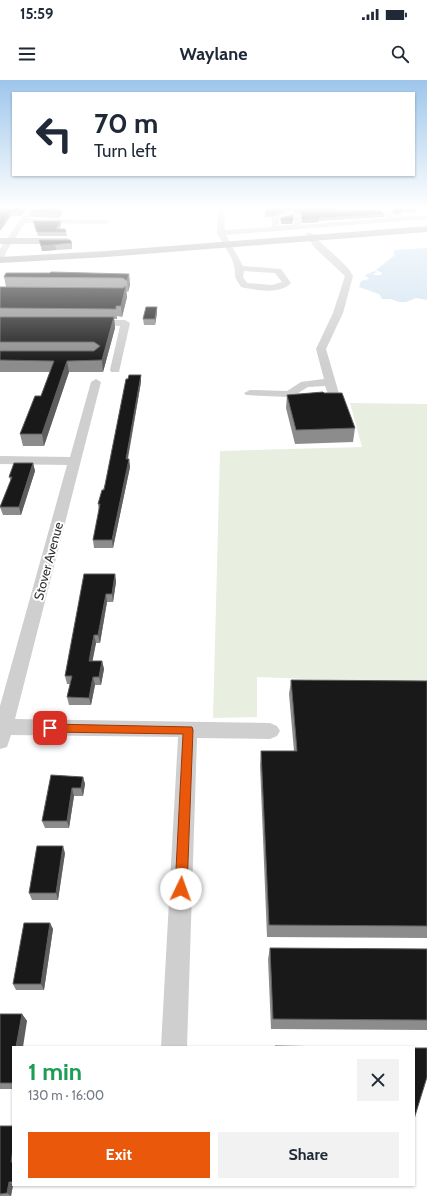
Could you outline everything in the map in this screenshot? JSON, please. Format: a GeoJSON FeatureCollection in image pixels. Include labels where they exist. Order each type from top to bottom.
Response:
{"type":"FeatureCollection","features":[{"type":"Feature","properties":{"kind":"street"},"geometry":{"type":"LineString","coordinates":[[235,259],[240,268],[239,277],[244,285],[257,287],[283,286],[288,283],[278,271],[240,268]]}},
{"type":"Feature","properties":{"kind":"street"},"geometry":{"type":"LineString","coordinates":[[250,393],[289,394],[310,400],[334,397],[321,349],[338,313],[349,276],[347,272],[333,259]]}},
{"type":"Feature","properties":{"kind":"street"},"geometry":{"type":"LineString","coordinates":[[78,323],[125,323],[115,370]]}},
{"type":"Feature","properties":{"kind":"street","name":"Stover Avenue"},"geometry":{"type":"LineString","coordinates":[[2,734],[5,700],[75,461],[96,382]]}},
{"type":"Feature","properties":{"kind":"street"},"geometry":{"type":"LineString","coordinates":[[289,394],[305,384],[329,382]]}},
{"type":"Feature","properties":{"kind":"street"},"geometry":{"type":"LineString","coordinates":[[0,460],[75,461]]}},
{"type":"Feature","properties":{"kind":"street"},"geometry":{"type":"LineString","coordinates":[[2,734],[188,730],[270,731]]}},
{"type":"Feature","properties":{"kind":"street"},"geometry":{"type":"LineString","coordinates":[[174,1046],[188,730]]}},
{"type":"Feature","properties":{"kind":"green space"},"geometry":{"type":"Polygon","coordinates":[[[350,403],[427,404],[427,684],[257,677],[257,717],[213,718],[220,451],[362,447],[350,403]]]}},
{"type":"Feature","properties":{"kind":"water"},"geometry":{"type":"Polygon","coordinates":[[[390,259],[427,259],[427,300],[416,298],[406,302],[399,302],[391,299],[382,299],[379,294],[359,287],[361,281],[369,279],[365,275],[375,271],[377,272],[373,274],[374,275],[381,275],[382,273],[376,270],[390,259]]]}},
{"type":"Feature","properties":{"kind":"building"},"geometry":{"type":"Polygon","coordinates":[[[51,272],[129,274],[127,281],[123,278],[4,277],[6,273],[51,272]]]}},
{"type":"Feature","properties":{"kind":"building"},"geometry":{"type":"Polygon","coordinates":[[[126,286],[121,306],[116,306],[116,309],[0,308],[0,287],[123,288],[126,286]]]}},
{"type":"Feature","properties":{"kind":"building"},"geometry":{"type":"Polygon","coordinates":[[[146,307],[157,307],[155,319],[143,319],[146,307]]]}},
{"type":"Feature","properties":{"kind":"building"},"geometry":{"type":"Polygon","coordinates":[[[0,317],[114,317],[102,360],[67,361],[42,434],[20,434],[35,396],[41,396],[54,361],[0,360],[0,351],[94,351],[100,346],[94,342],[0,342],[0,317]]]}},
{"type":"Feature","properties":{"kind":"building"},"geometry":{"type":"Polygon","coordinates":[[[129,375],[141,375],[126,459],[129,459],[112,540],[93,540],[100,504],[98,504],[102,490],[104,490],[126,379],[128,379],[129,375]]]}},
{"type":"Feature","properties":{"kind":"building"},"geometry":{"type":"Polygon","coordinates":[[[323,392],[342,393],[355,428],[296,430],[287,395],[323,392]]]}},
{"type":"Feature","properties":{"kind":"building"},"geometry":{"type":"Polygon","coordinates":[[[14,463],[33,463],[19,507],[0,507],[12,477],[9,477],[14,463]]]}},
{"type":"Feature","properties":{"kind":"building"},"geometry":{"type":"Polygon","coordinates":[[[84,574],[115,574],[112,594],[106,594],[98,635],[94,635],[89,661],[102,661],[99,677],[93,677],[89,698],[67,697],[72,676],[65,676],[84,574]]]}},
{"type":"Feature","properties":{"kind":"building"},"geometry":{"type":"Polygon","coordinates":[[[291,680],[427,681],[427,926],[269,925],[261,751],[297,751],[291,680]]]}},
{"type":"Feature","properties":{"kind":"building"},"geometry":{"type":"Polygon","coordinates":[[[51,775],[83,777],[81,788],[72,788],[67,821],[42,821],[51,775]]]}},
{"type":"Feature","properties":{"kind":"building"},"geometry":{"type":"Polygon","coordinates":[[[37,846],[63,846],[56,893],[29,893],[37,846]]]}},
{"type":"Feature","properties":{"kind":"building"},"geometry":{"type":"Polygon","coordinates":[[[24,923],[50,923],[41,984],[13,984],[24,923]]]}},
{"type":"Feature","properties":{"kind":"building"},"geometry":{"type":"Polygon","coordinates":[[[270,948],[427,949],[427,1020],[273,1019],[270,948]]]}},
{"type":"Feature","properties":{"kind":"building"},"geometry":{"type":"Polygon","coordinates":[[[0,1014],[22,1014],[16,1046],[12,1046],[12,1083],[0,1083],[0,1014]]]}},
{"type":"Feature","properties":{"kind":"building"},"geometry":{"type":"Polygon","coordinates":[[[415,1048],[427,1048],[427,1077],[415,1116],[415,1048]]]}},
{"type":"Feature","properties":{"kind":"building"},"geometry":{"type":"Polygon","coordinates":[[[0,1126],[12,1126],[12,1182],[9,1182],[7,1193],[0,1194],[0,1126]]]}},
{"type":"Feature","properties":{"kind":"route"},"geometry":{"type":"LineString","coordinates":[[50,728],[188,730],[181,889]]}}]}
